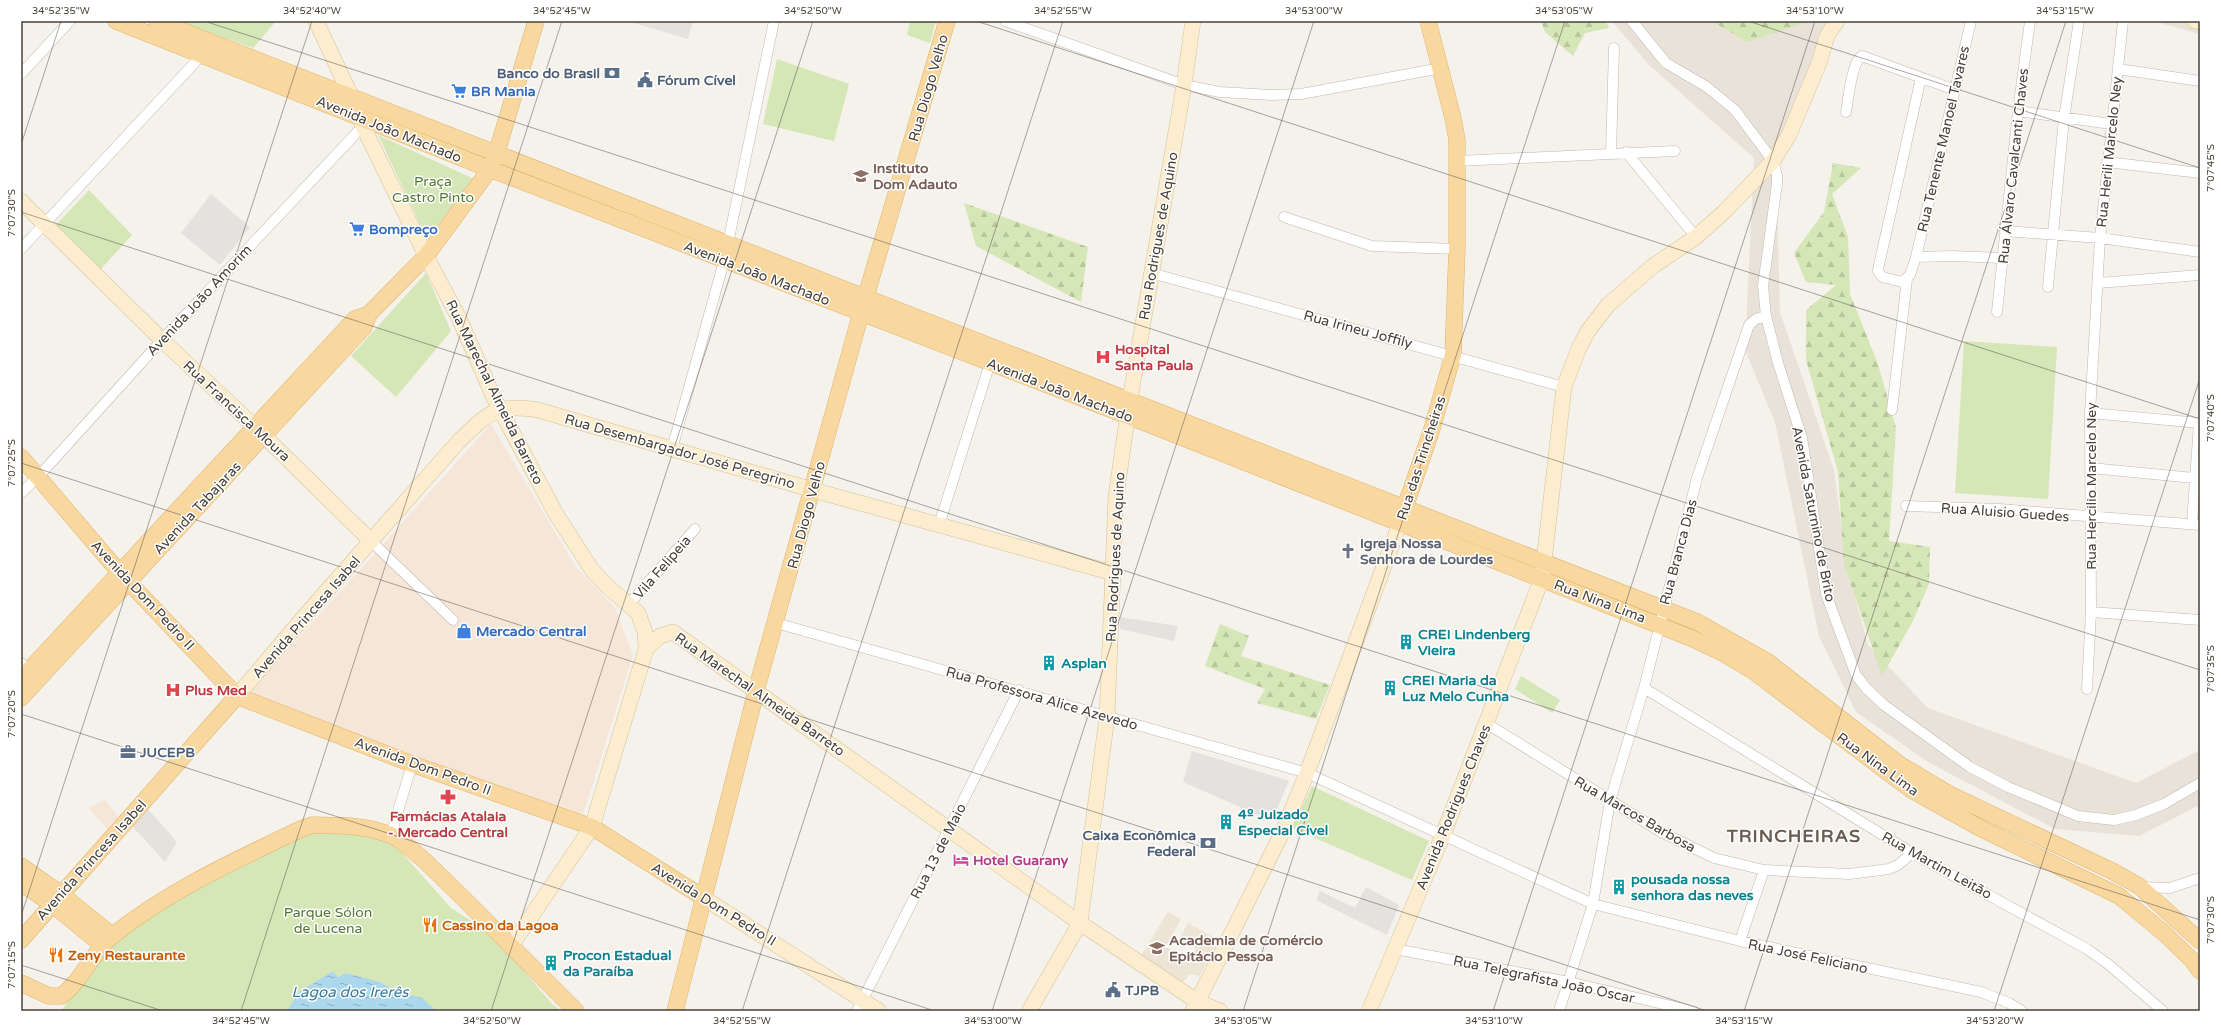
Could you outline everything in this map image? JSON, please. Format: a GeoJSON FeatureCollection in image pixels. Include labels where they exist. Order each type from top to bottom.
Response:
{"type":"FeatureCollection","features":[{"type":"Feature","properties":{"kind":"main road","name":"Avenida João Machado"},"geometry":{"type":"LineString","coordinates":[[116,21],[360,121],[490,169],[1542,578]]}},
{"type":"Feature","properties":{"kind":"main road","name":"Avenida João Machado"},"geometry":{"type":"LineString","coordinates":[[157,21],[1130,399],[1264,454],[1546,562]]}},
{"type":"Feature","properties":{"kind":"main road","name":"Avenida Tabajaras"},"geometry":{"type":"LineString","coordinates":[[21,698],[124,577],[259,431],[364,327],[369,314],[426,256],[490,169],[536,21]]}},
{"type":"Feature","properties":{"kind":"main road","name":"Rua Diogo Velho"},"geometry":{"type":"LineString","coordinates":[[675,1011],[757,690],[861,313],[947,21]]}},
{"type":"Feature","properties":{"kind":"main road","name":"Rua das Trincheiras"},"geometry":{"type":"LineString","coordinates":[[1400,523],[1431,432],[1452,355],[1456,249],[1457,161],[1453,118],[1428,21]]}},
{"type":"Feature","properties":{"kind":"main road","name":"Avenida Dom Pedro II"},"geometry":{"type":"LineString","coordinates":[[21,457],[124,577],[237,696],[412,764],[592,827],[704,898]]}},
{"type":"Feature","properties":{"kind":"main road","name":"Rua Nina Lima"},"geometry":{"type":"LineString","coordinates":[[1546,562],[1664,607],[1697,622],[1768,662],[1876,746],[1926,781],[1950,795],[2084,857],[2139,886],[2200,941]]}},
{"type":"Feature","properties":{"kind":"main road","name":"Avenida Tabajaras"},"geometry":{"type":"LineString","coordinates":[[24,670],[124,577]]}},
{"type":"Feature","properties":{"kind":"main road","name":"Rua Nina Lima"},"geometry":{"type":"LineString","coordinates":[[1542,578],[1659,624],[1723,653],[1753,671],[1883,770],[1946,810],[2118,896],[2164,933],[2192,960],[2200,971]]}},
{"type":"Feature","properties":{"kind":"main road","name":"Avenida Princesa Isabel"},"geometry":{"type":"LineString","coordinates":[[21,940],[237,696]]}},
{"type":"Feature","properties":{"kind":"main road"},"geometry":{"type":"LineString","coordinates":[[21,983],[49,996],[56,997],[64,994],[107,941],[171,897],[222,867],[301,829],[312,826],[350,826],[371,829],[391,835],[424,860],[576,1011]]}},
{"type":"Feature","properties":{"kind":"main road"},"geometry":{"type":"LineString","coordinates":[[21,866],[56,899],[107,941]]}},
{"type":"Feature","properties":{"kind":"main road"},"geometry":{"type":"LineString","coordinates":[[21,883],[56,899]]}},
{"type":"Feature","properties":{"kind":"street"},"geometry":{"type":"LineString","coordinates":[[21,74],[70,21]]}},
{"type":"Feature","properties":{"kind":"street"},"geometry":{"type":"LineString","coordinates":[[316,21],[351,96]]}},
{"type":"Feature","properties":{"kind":"street"},"geometry":{"type":"LineString","coordinates":[[728,244],[774,21]]}},
{"type":"Feature","properties":{"kind":"street"},"geometry":{"type":"LineString","coordinates":[[1005,21],[1184,85],[1220,92],[1271,95],[1301,94],[1441,68]]}},
{"type":"Feature","properties":{"kind":"street","name":"Rua Rodrigues de Aquino"},"geometry":{"type":"LineString","coordinates":[[1029,1011],[1080,923],[1107,717],[1116,496],[1130,399],[1184,85],[1193,21]]}},
{"type":"Feature","properties":{"kind":"street","name":"Avenida Saturnino de Brito"},"geometry":{"type":"LineString","coordinates":[[1632,21],[1666,63],[1706,87],[1736,110],[1773,161],[1777,175],[1777,184],[1763,286],[1766,316],[1778,362],[1802,438],[1826,594],[1856,675],[1866,688],[1884,705],[1970,767],[2008,787],[2078,816],[2114,820],[2136,815],[2164,804],[2200,783]]}},
{"type":"Feature","properties":{"kind":"street"},"geometry":{"type":"LineString","coordinates":[[1546,562],[1564,387],[1579,348],[1588,331],[1608,305],[1653,266],[1696,237],[1724,212],[1773,161],[1789,135],[1828,36],[1837,21]]}},
{"type":"Feature","properties":{"kind":"street","name":"Rua Tenente Manoel Tavares"},"geometry":{"type":"LineString","coordinates":[[1907,279],[1916,257],[1971,21]]}},
{"type":"Feature","properties":{"kind":"street","name":"Rua Álvaro Cavalcanti Chaves"},"geometry":{"type":"LineString","coordinates":[[1997,312],[2018,111],[2030,21]]}},
{"type":"Feature","properties":{"kind":"street"},"geometry":{"type":"LineString","coordinates":[[2048,287],[2064,118],[2079,21]]}},
{"type":"Feature","properties":{"kind":"street","name":"Rua Herili Marcelo Ney"},"geometry":{"type":"LineString","coordinates":[[2098,283],[2100,238],[2107,162],[2123,21]]}},
{"type":"Feature","properties":{"kind":"street"},"geometry":{"type":"LineString","coordinates":[[2196,21],[2200,22]]}},
{"type":"Feature","properties":{"kind":"street"},"geometry":{"type":"LineString","coordinates":[[1611,152],[1614,48]]}},
{"type":"Feature","properties":{"kind":"street"},"geometry":{"type":"LineString","coordinates":[[21,249],[202,55]]}},
{"type":"Feature","properties":{"kind":"street"},"geometry":{"type":"LineString","coordinates":[[1846,112],[1855,65],[1859,57],[1862,56],[1955,90]]}},
{"type":"Feature","properties":{"kind":"street"},"geometry":{"type":"LineString","coordinates":[[2118,69],[2200,81]]}},
{"type":"Feature","properties":{"kind":"street"},"geometry":{"type":"LineString","coordinates":[[1907,279],[1902,282],[1882,277],[1878,271],[1878,265],[1922,78]]}},
{"type":"Feature","properties":{"kind":"street"},"geometry":{"type":"LineString","coordinates":[[2018,111],[2111,124]]}},
{"type":"Feature","properties":{"kind":"street","name":"Rua Marechal Almeida Barreto"},"geometry":{"type":"LineString","coordinates":[[360,121],[426,256],[459,318],[500,409],[556,514],[592,570],[607,586],[638,613],[644,632],[646,650]]}},
{"type":"Feature","properties":{"kind":"street","name":"Avenida João Amorim"},"geometry":{"type":"LineString","coordinates":[[21,493],[38,477],[360,121]]}},
{"type":"Feature","properties":{"kind":"street"},"geometry":{"type":"LineString","coordinates":[[1457,161],[1611,152],[1675,151]]}},
{"type":"Feature","properties":{"kind":"street"},"geometry":{"type":"LineString","coordinates":[[1626,152],[1696,237]]}},
{"type":"Feature","properties":{"kind":"street"},"geometry":{"type":"LineString","coordinates":[[2107,162],[2200,173]]}},
{"type":"Feature","properties":{"kind":"street","name":"Rua Francisca Moura"},"geometry":{"type":"LineString","coordinates":[[21,201],[162,340],[259,431],[453,620]]}},
{"type":"Feature","properties":{"kind":"street"},"geometry":{"type":"LineString","coordinates":[[1284,217],[1372,246],[1456,249]]}},
{"type":"Feature","properties":{"kind":"street"},"geometry":{"type":"LineString","coordinates":[[2005,231],[2100,238],[2200,252]]}},
{"type":"Feature","properties":{"kind":"street"},"geometry":{"type":"LineString","coordinates":[[1916,257],[1952,256],[2002,258]]}},
{"type":"Feature","properties":{"kind":"street"},"geometry":{"type":"LineString","coordinates":[[672,449],[724,261]]}},
{"type":"Feature","properties":{"kind":"street","name":"Rua Irineu Joffily"},"geometry":{"type":"LineString","coordinates":[[1152,273],[1564,387]]}},
{"type":"Feature","properties":{"kind":"street"},"geometry":{"type":"LineString","coordinates":[[2098,283],[2200,275]]}},
{"type":"Feature","properties":{"kind":"street"},"geometry":{"type":"LineString","coordinates":[[1892,410],[1907,279]]}},
{"type":"Feature","properties":{"kind":"street","name":"Rua Hercilio Marcelo Ney"},"geometry":{"type":"LineString","coordinates":[[2087,689],[2091,612],[2090,414],[2098,283]]}},
{"type":"Feature","properties":{"kind":"street","name":"Rua Branca Dias"},"geometry":{"type":"LineString","coordinates":[[1560,1011],[1593,904],[1610,801],[1644,688],[1697,478],[1718,411],[1749,325],[1756,319],[1766,316]]}},
{"type":"Feature","properties":{"kind":"street"},"geometry":{"type":"LineString","coordinates":[[939,525],[990,363]]}},
{"type":"Feature","properties":{"kind":"street","name":"Rua Desembargador José Peregrino"},"geometry":{"type":"LineString","coordinates":[[500,409],[512,407],[538,410],[813,490],[1113,573]]}},
{"type":"Feature","properties":{"kind":"street","name":"Avenida Princesa Isabel"},"geometry":{"type":"LineString","coordinates":[[237,696],[303,618],[372,542],[459,440],[488,414],[500,409]]}},
{"type":"Feature","properties":{"kind":"street"},"geometry":{"type":"LineString","coordinates":[[2090,414],[2199,423],[2194,478],[2196,524]]}},
{"type":"Feature","properties":{"kind":"street"},"geometry":{"type":"LineString","coordinates":[[2090,468],[2194,478]]}},
{"type":"Feature","properties":{"kind":"street","name":"Rua Aluisio Guedes"},"geometry":{"type":"LineString","coordinates":[[1906,506],[1999,509],[2091,518],[2196,524]]}},
{"type":"Feature","properties":{"kind":"street","name":"Rua das Trincheiras"},"geometry":{"type":"LineString","coordinates":[[1195,1006],[1280,838],[1308,773],[1400,523]]}},
{"type":"Feature","properties":{"kind":"street","name":"Vila Felipeia"},"geometry":{"type":"LineString","coordinates":[[629,604],[695,529]]}},
{"type":"Feature","properties":{"kind":"street","name":"Avenida Rodrigues Chaves"},"geometry":{"type":"LineString","coordinates":[[1369,1011],[1443,835],[1542,578],[1546,562]]}},
{"type":"Feature","properties":{"kind":"street"},"geometry":{"type":"LineString","coordinates":[[2091,612],[2200,620]]}},
{"type":"Feature","properties":{"kind":"street","name":"Rua Professora Alice Azevedo"},"geometry":{"type":"LineString","coordinates":[[776,623],[1019,690],[1107,717],[1308,773],[1443,835]]}},
{"type":"Feature","properties":{"kind":"street","name":"Rua Marechal Almeida Barreto"},"geometry":{"type":"LineString","coordinates":[[646,650],[660,636],[673,632],[950,828],[1195,1006],[1220,1011]]}},
{"type":"Feature","properties":{"kind":"street"},"geometry":{"type":"LineString","coordinates":[[511,946],[592,827],[646,650]]}},
{"type":"Feature","properties":{"kind":"street","name":"Rua Martim Leitão"},"geometry":{"type":"LineString","coordinates":[[1644,688],[1912,853],[2087,949],[2108,964],[2163,1011]]}},
{"type":"Feature","properties":{"kind":"street","name":"Rua 13 de Maio"},"geometry":{"type":"LineString","coordinates":[[859,1005],[1019,690]]}},
{"type":"Feature","properties":{"kind":"street","name":"Rua Marcos Barbosa"},"geometry":{"type":"LineString","coordinates":[[1486,723],[1610,801],[1688,847],[1720,860],[1764,870],[1849,874],[1872,872],[1898,865],[1912,853]]}},
{"type":"Feature","properties":{"kind":"street"},"geometry":{"type":"LineString","coordinates":[[391,835],[412,764]]}},
{"type":"Feature","properties":{"kind":"street","name":"Rua José Feliciano"},"geometry":{"type":"LineString","coordinates":[[1443,835],[1593,904],[1740,941],[1981,992],[2009,1003],[2022,1011]]}},
{"type":"Feature","properties":{"kind":"street"},"geometry":{"type":"LineString","coordinates":[[1740,941],[1764,870]]}},
{"type":"Feature","properties":{"kind":"street"},"geometry":{"type":"LineString","coordinates":[[2139,886],[2155,889],[2170,888],[2200,878]]}},
{"type":"Feature","properties":{"kind":"street","name":"Avenida Dom Pedro II"},"geometry":{"type":"LineString","coordinates":[[704,898],[859,1005],[879,1011]]}},
{"type":"Feature","properties":{"kind":"street","name":"Rua Telegrafista João Oscar"},"geometry":{"type":"LineString","coordinates":[[1395,949],[1569,982],[1693,1011]]}},
{"type":"Feature","properties":{"kind":"shaded area"},"geometry":{"type":"Polygon","coordinates":[[[627,21],[693,21],[688,39],[627,21]]]}},
{"type":"Feature","properties":{"kind":"shaded area"},"geometry":{"type":"Polygon","coordinates":[[[1612,21],[1841,21],[1776,167],[1780,312],[1834,470],[1847,567],[1868,645],[1928,708],[2136,783],[2200,750],[2200,805],[2139,836],[2055,829],[1928,762],[1856,712],[1819,636],[1775,422],[1745,350],[1754,158],[1648,64],[1612,21]]]}},
{"type":"Feature","properties":{"kind":"shaded area"},"geometry":{"type":"Polygon","coordinates":[[[2153,21],[2200,21],[2200,34],[2153,21]]]}},
{"type":"Feature","properties":{"kind":"shaded area"},"geometry":{"type":"Polygon","coordinates":[[[211,194],[250,227],[220,265],[181,233],[211,194]]]}},
{"type":"Feature","properties":{"kind":"shaded area","name":"Mercado Central"},"geometry":{"type":"Polygon","coordinates":[[[491,424],[575,566],[615,608],[633,655],[582,818],[249,693],[491,424]]]}},
{"type":"Feature","properties":{"kind":"shaded area"},"geometry":{"type":"Polygon","coordinates":[[[1119,617],[1178,626],[1174,641],[1120,629],[1119,617]]]}},
{"type":"Feature","properties":{"kind":"shaded area"},"geometry":{"type":"Polygon","coordinates":[[[1192,751],[1289,781],[1272,821],[1183,782],[1192,751]]]}},
{"type":"Feature","properties":{"kind":"shaded area"},"geometry":{"type":"Polygon","coordinates":[[[104,799],[118,817],[107,829],[89,808],[104,799]]]}},
{"type":"Feature","properties":{"kind":"shaded area"},"geometry":{"type":"Polygon","coordinates":[[[148,809],[177,842],[165,862],[132,826],[148,809]]]}},
{"type":"Feature","properties":{"kind":"shaded area"},"geometry":{"type":"Polygon","coordinates":[[[1366,887],[1399,905],[1387,935],[1316,900],[1320,891],[1355,908],[1366,887]]]}},
{"type":"Feature","properties":{"kind":"shaded area","name":"Academia de Comércio Epitácio Pessoa"},"geometry":{"type":"Polygon","coordinates":[[[1168,912],[1181,919],[1166,947],[1184,957],[1192,957],[1196,949],[1181,936],[1188,923],[1218,940],[1199,977],[1196,975],[1189,975],[1182,983],[1140,957],[1168,912]]]}},
{"type":"Feature","properties":{"kind":"green space"},"geometry":{"type":"Polygon","coordinates":[[[185,21],[276,21],[253,48],[183,23],[185,21]]]}},
{"type":"Feature","properties":{"kind":"green space"},"geometry":{"type":"Polygon","coordinates":[[[910,21],[936,21],[930,43],[907,35],[910,21]]]}},
{"type":"Feature","properties":{"kind":"green space"},"geometry":{"type":"Polygon","coordinates":[[[1541,21],[1606,21],[1609,28],[1585,33],[1573,56],[1545,32],[1541,21]]]}},
{"type":"Feature","properties":{"kind":"green space"},"geometry":{"type":"Polygon","coordinates":[[[1712,21],[1803,21],[1802,24],[1747,42],[1712,21]]]}},
{"type":"Feature","properties":{"kind":"green space"},"geometry":{"type":"Polygon","coordinates":[[[777,59],[849,84],[834,141],[763,124],[777,59]]]}},
{"type":"Feature","properties":{"kind":"green space","name":"Praça Castro Pinto"},"geometry":{"type":"Polygon","coordinates":[[[378,135],[474,179],[427,239],[378,135]]]}},
{"type":"Feature","properties":{"kind":"green space"},"geometry":{"type":"Polygon","coordinates":[[[1833,163],[1861,168],[1832,194],[1848,237],[1850,294],[1878,364],[1896,428],[1889,541],[1930,547],[1929,584],[1913,621],[1882,676],[1844,564],[1838,472],[1806,360],[1806,310],[1836,285],[1806,282],[1794,253],[1824,212],[1833,163]]]}},
{"type":"Feature","properties":{"kind":"green space"},"geometry":{"type":"Polygon","coordinates":[[[89,190],[132,235],[101,269],[56,225],[89,190]]]}},
{"type":"Feature","properties":{"kind":"green space"},"geometry":{"type":"Polygon","coordinates":[[[964,203],[1088,247],[1081,302],[976,246],[964,203]]]}},
{"type":"Feature","properties":{"kind":"green space"},"geometry":{"type":"Polygon","coordinates":[[[426,273],[451,331],[396,397],[351,356],[426,273]]]}},
{"type":"Feature","properties":{"kind":"green space"},"geometry":{"type":"Polygon","coordinates":[[[1964,341],[2057,347],[2048,499],[1955,493],[1964,341]]]}},
{"type":"Feature","properties":{"kind":"green space"},"geometry":{"type":"Polygon","coordinates":[[[1220,624],[1249,636],[1241,656],[1330,685],[1316,719],[1257,703],[1265,689],[1205,666],[1220,624]]]}},
{"type":"Feature","properties":{"kind":"green space"},"geometry":{"type":"Polygon","coordinates":[[[1521,676],[1560,700],[1552,713],[1515,689],[1521,676]]]}},
{"type":"Feature","properties":{"kind":"green space"},"geometry":{"type":"Polygon","coordinates":[[[1312,786],[1429,841],[1412,880],[1292,828],[1312,786]]]}},
{"type":"Feature","properties":{"kind":"green space","name":"Parque Sólon de Lucena"},"geometry":{"type":"Polygon","coordinates":[[[315,827],[372,834],[395,845],[451,908],[493,935],[552,1004],[562,1011],[61,1011],[112,941],[147,915],[315,827]]]}},
{"type":"Feature","properties":{"kind":"water","name":"Lagoa dos Irerês"},"geometry":{"type":"Polygon","coordinates":[[[333,971],[339,977],[346,973],[380,982],[397,992],[422,998],[436,1011],[287,1011],[299,992],[333,971]]]}},
{"type":"Feature","properties":{"kind":"place","name":"Banco do Brasil"},"geometry":{"type":"Point","coordinates":[612,73]}},
{"type":"Feature","properties":{"kind":"place","name":"Fórum Cível"},"geometry":{"type":"Point","coordinates":[645,80]}},
{"type":"Feature","properties":{"kind":"place","name":"BR Mania"},"geometry":{"type":"Point","coordinates":[459,91]}},
{"type":"Feature","properties":{"kind":"place","name":"Instituto Dom Adauto"},"geometry":{"type":"Point","coordinates":[861,176]}},
{"type":"Feature","properties":{"kind":"place","name":"Bompreço"},"geometry":{"type":"Point","coordinates":[357,229]}},
{"type":"Feature","properties":{"kind":"place","name":"Hospital Santa Paula"},"geometry":{"type":"Point","coordinates":[1103,357]}},
{"type":"Feature","properties":{"kind":"place","name":"Igreja Nossa Senhora de Lourdes"},"geometry":{"type":"Point","coordinates":[1348,551]}},
{"type":"Feature","properties":{"kind":"place","name":"Mercado Central"},"geometry":{"type":"Point","coordinates":[464,631]}},
{"type":"Feature","properties":{"kind":"place","name":"CREI Lindenberg Vieira"},"geometry":{"type":"Point","coordinates":[1406,642]}},
{"type":"Feature","properties":{"kind":"place","name":"Asplan"},"geometry":{"type":"Point","coordinates":[1049,663]}},
{"type":"Feature","properties":{"kind":"place","name":"CREI Maria da Luz Melo Cunha"},"geometry":{"type":"Point","coordinates":[1390,688]}},
{"type":"Feature","properties":{"kind":"place","name":"Plus Med"},"geometry":{"type":"Point","coordinates":[173,690]}},
{"type":"Feature","properties":{"kind":"place","name":"JUCEPB"},"geometry":{"type":"Point","coordinates":[128,752]}},
{"type":"Feature","properties":{"kind":"place","name":"Farmácias Atalaia - Mercado Central"},"geometry":{"type":"Point","coordinates":[448,797]}},
{"type":"Feature","properties":{"kind":"place","name":"4º Juizado Especial Cível"},"geometry":{"type":"Point","coordinates":[1226,822]}},
{"type":"Feature","properties":{"kind":"place","name":"Caixa Econômica Federal"},"geometry":{"type":"Point","coordinates":[1208,843]}},
{"type":"Feature","properties":{"kind":"place","name":"Hotel Guarany"},"geometry":{"type":"Point","coordinates":[961,860]}},
{"type":"Feature","properties":{"kind":"place","name":"pousada nossa senhora das neves"},"geometry":{"type":"Point","coordinates":[1619,887]}},
{"type":"Feature","properties":{"kind":"place","name":"Cassino da Lagoa"},"geometry":{"type":"Point","coordinates":[430,925]}},
{"type":"Feature","properties":{"kind":"place","name":"Academia de Comércio Epitácio Pessoa"},"geometry":{"type":"Point","coordinates":[1157,948]}},
{"type":"Feature","properties":{"kind":"place","name":"Zeny Restaurante"},"geometry":{"type":"Point","coordinates":[56,955]}},
{"type":"Feature","properties":{"kind":"place","name":"Procon Estadual da Paraíba"},"geometry":{"type":"Point","coordinates":[551,963]}},
{"type":"Feature","properties":{"kind":"place","name":"TJPB"},"geometry":{"type":"Point","coordinates":[1113,990]}},
{"type":"Feature","properties":{"kind":"district","name":"TRINCHEIRAS"},"geometry":{"type":"Point","coordinates":[1794,836]}}]}
